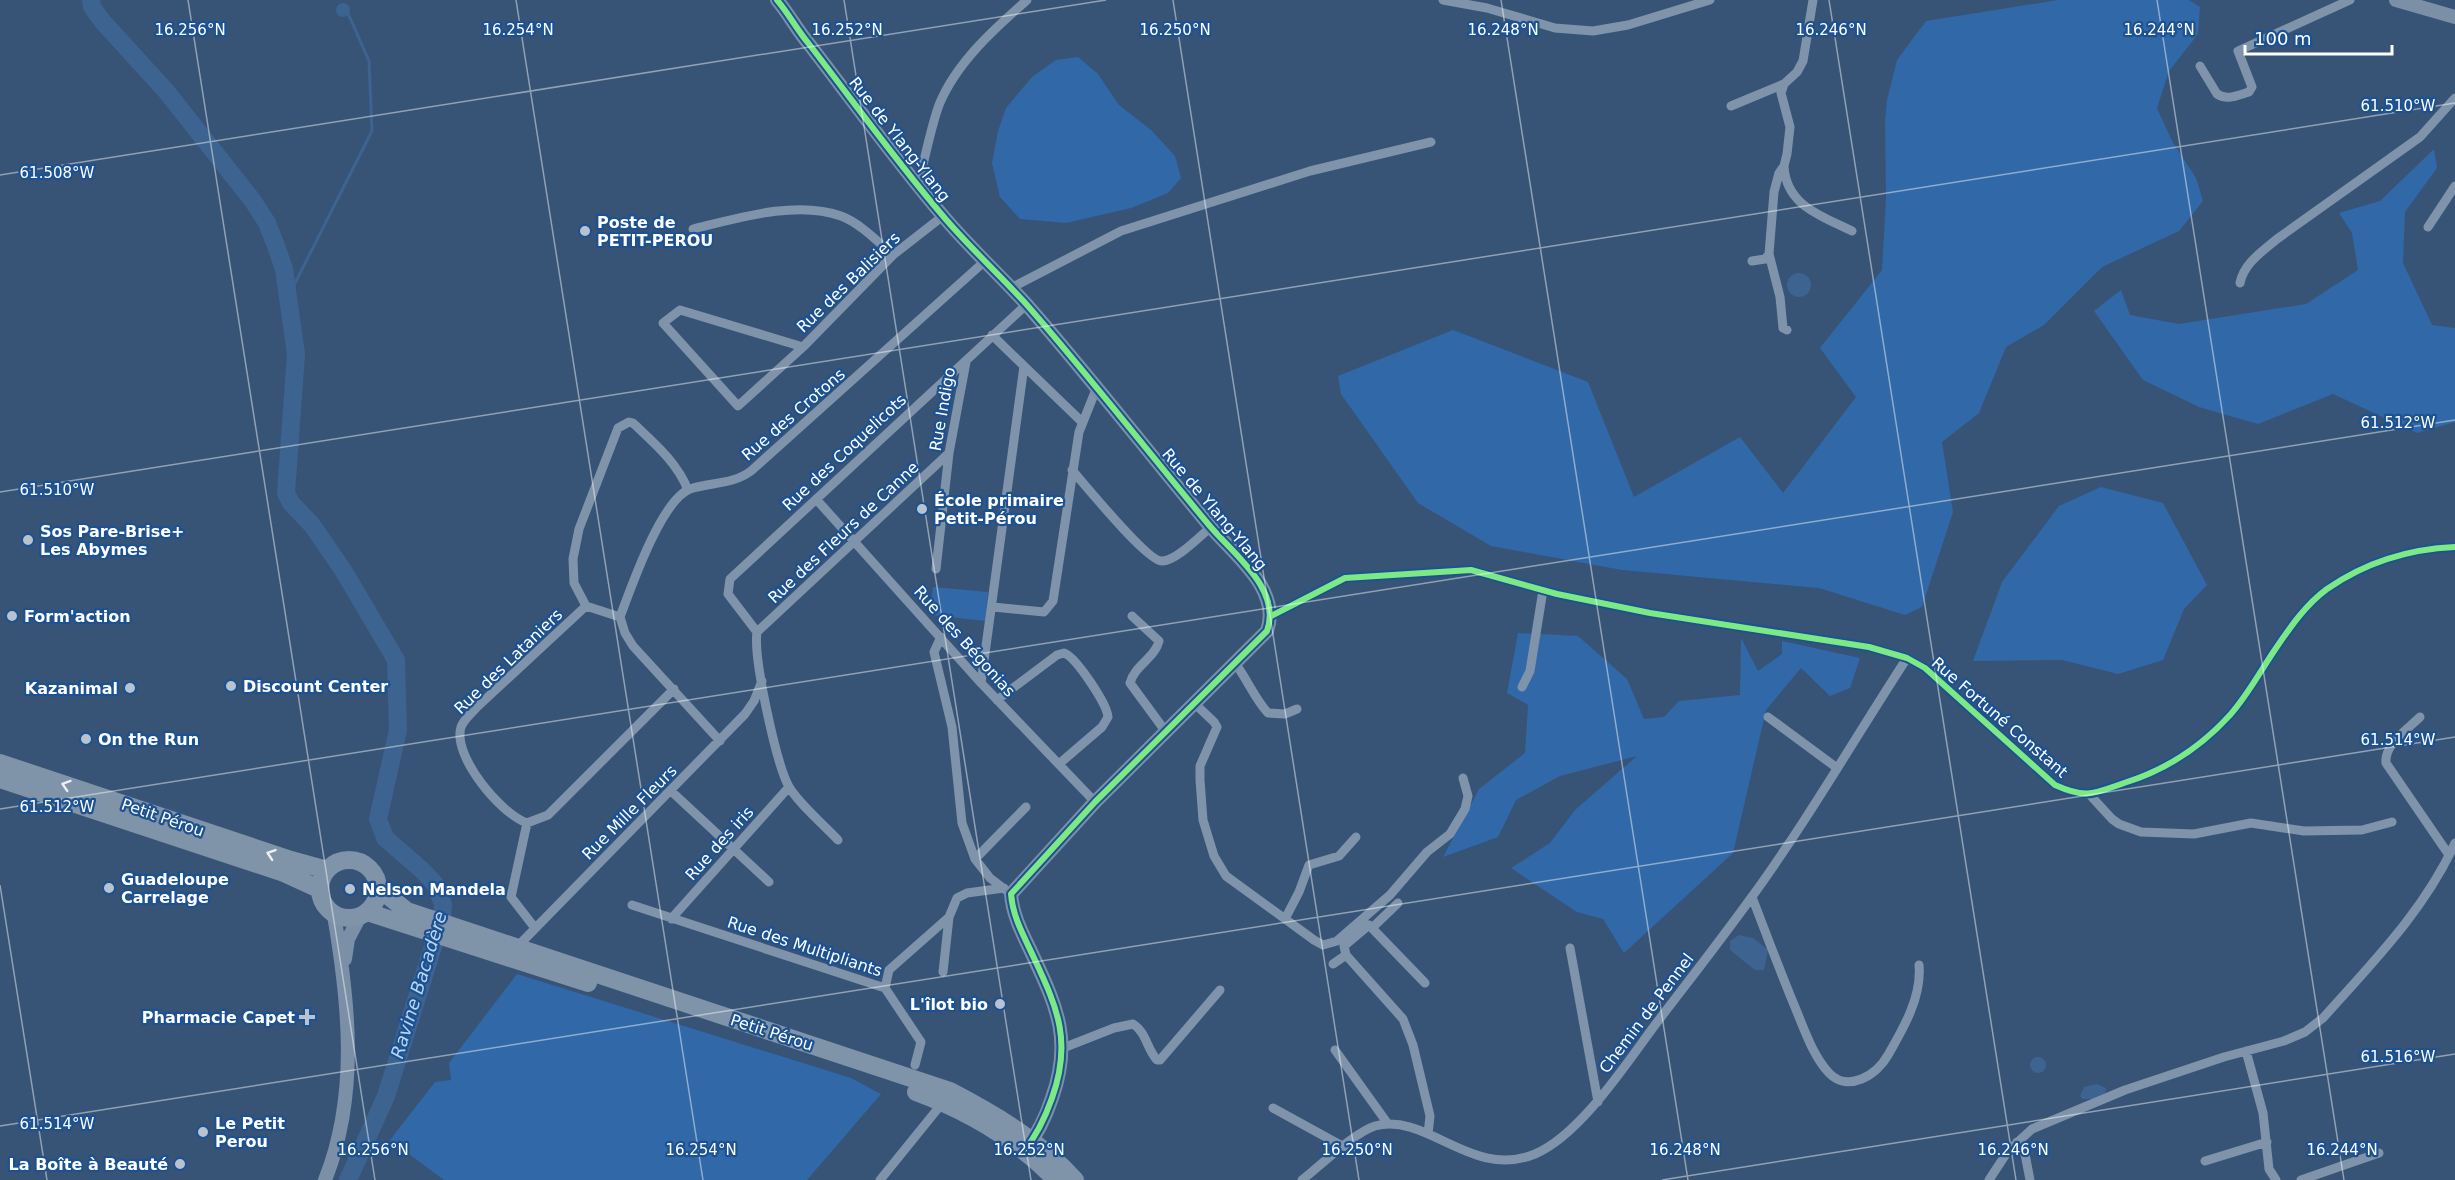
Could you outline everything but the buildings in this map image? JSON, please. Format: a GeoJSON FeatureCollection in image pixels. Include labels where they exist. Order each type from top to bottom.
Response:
{"type":"FeatureCollection","features":[{"type":"Feature","properties":{"kind":"highway","name":"Petit Pérou"},"geometry":{"type":"LineString","coordinates":[[0,763],[327,870]]}},
{"type":"Feature","properties":{"kind":"highway","name":"Petit Pérou"},"geometry":{"type":"LineString","coordinates":[[0,779],[284,873],[320,889]]}},
{"type":"Feature","properties":{"kind":"highway"},"geometry":{"type":"LineString","coordinates":[[354,861],[362,863],[373,873],[378,887],[375,901],[363,914],[347,918],[334,915],[323,904],[320,889],[321,879],[327,870],[339,862],[354,861]]}},
{"type":"Feature","properties":{"kind":"highway","name":"Petit Pérou"},"geometry":{"type":"LineString","coordinates":[[378,887],[407,911],[439,928]]}},
{"type":"Feature","properties":{"kind":"highway","name":"Petit Pérou"},"geometry":{"type":"LineString","coordinates":[[363,914],[439,928],[946,1097],[985,1124],[1028,1146],[1075,1180]]}},
{"type":"Feature","properties":{"kind":"highway","name":"Petit Pérou"},"geometry":{"type":"LineString","coordinates":[[1028,1146],[1056,1180]]}},
{"type":"Feature","properties":{"kind":"street","name":"Rue de Ylang-Ylang"},"geometry":{"type":"LineString","coordinates":[[777,0],[943,216],[1011,288],[1097,387],[1256,579],[1266,596],[1271,616]]}},
{"type":"Feature","properties":{"kind":"street"},"geometry":{"type":"LineString","coordinates":[[918,185],[939,104],[953,80],[985,38],[1028,0]]}},
{"type":"Feature","properties":{"kind":"street"},"geometry":{"type":"LineString","coordinates":[[1443,0],[1487,8],[1555,28],[1593,32],[1628,25],[1710,0]]}},
{"type":"Feature","properties":{"kind":"street"},"geometry":{"type":"LineString","coordinates":[[1731,106],[1784,84],[1797,72],[1803,61],[1813,0]]}},
{"type":"Feature","properties":{"kind":"street"},"geometry":{"type":"LineString","coordinates":[[2200,66],[2221,97],[2227,98],[2249,92],[2252,87],[2238,51],[2350,0]]}},
{"type":"Feature","properties":{"kind":"street"},"geometry":{"type":"LineString","coordinates":[[2396,0],[2455,16]]}},
{"type":"Feature","properties":{"kind":"street"},"geometry":{"type":"LineString","coordinates":[[1784,84],[1781,93],[1790,127],[1784,166],[1786,181],[1802,206],[1852,231]]}},
{"type":"Feature","properties":{"kind":"street"},"geometry":{"type":"LineString","coordinates":[[2240,283],[2246,268],[2257,256],[2277,239],[2420,137],[2455,98]]}},
{"type":"Feature","properties":{"kind":"street"},"geometry":{"type":"LineString","coordinates":[[1011,288],[1122,231],[1310,171],[1431,142]]}},
{"type":"Feature","properties":{"kind":"street"},"geometry":{"type":"LineString","coordinates":[[1784,166],[1779,172],[1774,192],[1769,254],[1780,297],[1781,320],[1786,330]]}},
{"type":"Feature","properties":{"kind":"street"},"geometry":{"type":"LineString","coordinates":[[2428,228],[2455,186]]}},
{"type":"Feature","properties":{"kind":"street"},"geometry":{"type":"LineString","coordinates":[[693,229],[739,218],[805,209],[842,216],[862,229],[893,255]]}},
{"type":"Feature","properties":{"kind":"street","name":"Rue des Balisiers"},"geometry":{"type":"LineString","coordinates":[[803,347],[680,310],[663,323],[738,406],[803,347],[893,255],[943,216]]}},
{"type":"Feature","properties":{"kind":"street"},"geometry":{"type":"LineString","coordinates":[[1752,261],[1765,259],[1769,254]]}},
{"type":"Feature","properties":{"kind":"street","name":"Rue des Crotons"},"geometry":{"type":"LineString","coordinates":[[688,490],[728,483],[751,471],[985,261]]}},
{"type":"Feature","properties":{"kind":"street","name":"Rue des Coquelicots"},"geometry":{"type":"LineString","coordinates":[[757,632],[728,594],[730,579],[1026,305]]}},
{"type":"Feature","properties":{"kind":"street"},"geometry":{"type":"LineString","coordinates":[[992,335],[1082,422]]}},
{"type":"Feature","properties":{"kind":"street","name":"Rue Indigo"},"geometry":{"type":"LineString","coordinates":[[936,569],[949,453],[966,362]]}},
{"type":"Feature","properties":{"kind":"street"},"geometry":{"type":"LineString","coordinates":[[981,683],[1024,366]]}},
{"type":"Feature","properties":{"kind":"street"},"geometry":{"type":"LineString","coordinates":[[993,607],[1044,612],[1053,601],[1072,470],[1082,422],[1097,387]]}},
{"type":"Feature","properties":{"kind":"street"},"geometry":{"type":"LineString","coordinates":[[620,616],[586,606],[574,583],[573,559],[579,529],[618,428],[629,422],[633,423],[670,459],[682,475],[688,490],[670,508],[652,538],[620,616],[625,633],[633,646],[720,741]]}},
{"type":"Feature","properties":{"kind":"street","name":"Rue des Fleurs de Canne"},"geometry":{"type":"LineString","coordinates":[[757,632],[949,453]]}},
{"type":"Feature","properties":{"kind":"street"},"geometry":{"type":"LineString","coordinates":[[1072,470],[1143,550],[1158,561],[1164,561],[1178,554],[1211,527]]}},
{"type":"Feature","properties":{"kind":"street","name":"Rue des Bégonias"},"geometry":{"type":"LineString","coordinates":[[816,499],[981,683],[1095,802]]}},
{"type":"Feature","properties":{"kind":"street"},"geometry":{"type":"LineString","coordinates":[[2392,822],[2362,830],[2304,831],[2250,823],[2194,834],[2141,832],[2112,819],[2090,795],[2139,778],[2182,758],[2230,714],[2300,615],[2326,590],[2359,570],[2395,555],[2455,547]]}},
{"type":"Feature","properties":{"kind":"street","name":"Rue Fortuné Constant"},"geometry":{"type":"LineString","coordinates":[[1271,616],[1336,581],[1354,577],[1471,570],[1543,590],[1650,613],[1869,647],[1906,658],[1942,681],[2055,785],[2078,795],[2090,795]]}},
{"type":"Feature","properties":{"kind":"street"},"geometry":{"type":"LineString","coordinates":[[1522,687],[1530,672],[1543,590]]}},
{"type":"Feature","properties":{"kind":"street","name":"Rue des Lataniers"},"geometry":{"type":"LineString","coordinates":[[527,823],[503,807],[468,763],[462,745],[461,727],[476,708],[586,606]]}},
{"type":"Feature","properties":{"kind":"street"},"geometry":{"type":"LineString","coordinates":[[1132,616],[1159,641],[1157,649],[1132,675],[1130,683],[1166,732]]}},
{"type":"Feature","properties":{"kind":"street"},"geometry":{"type":"LineString","coordinates":[[943,972],[949,917],[953,904],[962,894],[1007,891],[1193,702],[1267,631],[1271,616]]}},
{"type":"Feature","properties":{"kind":"street"},"geometry":{"type":"LineString","coordinates":[[757,632],[757,655],[780,765],[789,787],[838,840]]}},
{"type":"Feature","properties":{"kind":"street"},"geometry":{"type":"LineString","coordinates":[[941,637],[934,652],[952,727],[962,823],[975,859],[990,878],[1007,891],[1014,918],[1053,999],[1060,1023],[1063,1048],[1058,1082],[1044,1122],[1028,1146]]}},
{"type":"Feature","properties":{"kind":"street"},"geometry":{"type":"LineString","coordinates":[[997,700],[1057,655],[1064,653],[1074,660],[1104,704],[1108,717],[1102,727],[1059,764]]}},
{"type":"Feature","properties":{"kind":"street","name":"Chemin de Pennel"},"geometry":{"type":"LineString","coordinates":[[1388,1124],[1428,1134],[1468,1155],[1506,1161],[1535,1154],[1556,1142],[1598,1102],[1752,897],[1906,658]]}},
{"type":"Feature","properties":{"kind":"street"},"geometry":{"type":"LineString","coordinates":[[1234,663],[1248,681],[1260,705],[1268,713],[1286,714],[1297,709]]}},
{"type":"Feature","properties":{"kind":"street","name":"Rue Mille Fleurs"},"geometry":{"type":"LineString","coordinates":[[512,952],[720,741],[749,709],[762,681]]}},
{"type":"Feature","properties":{"kind":"street"},"geometry":{"type":"LineString","coordinates":[[535,928],[512,897],[527,823],[548,815],[674,689]]}},
{"type":"Feature","properties":{"kind":"street"},"geometry":{"type":"LineString","coordinates":[[1193,702],[1217,727],[1200,766],[1199,774],[1203,820],[1214,856],[1226,876],[1323,945],[1337,941],[1390,895],[1427,852],[1450,834],[1465,808],[1468,796],[1463,778]]}},
{"type":"Feature","properties":{"kind":"street"},"geometry":{"type":"LineString","coordinates":[[1768,717],[1837,768]]}},
{"type":"Feature","properties":{"kind":"street"},"geometry":{"type":"LineString","coordinates":[[2420,717],[2388,748],[2385,756],[2386,763],[2449,855]]}},
{"type":"Feature","properties":{"kind":"street","name":"Rue des iris"},"geometry":{"type":"LineString","coordinates":[[671,919],[789,787]]}},
{"type":"Feature","properties":{"kind":"street"},"geometry":{"type":"LineString","coordinates":[[671,791],[769,882]]}},
{"type":"Feature","properties":{"kind":"street"},"geometry":{"type":"LineString","coordinates":[[975,859],[1026,807]]}},
{"type":"Feature","properties":{"kind":"street"},"geometry":{"type":"LineString","coordinates":[[1285,919],[1299,892],[1309,865],[1339,856],[1356,837]]}},
{"type":"Feature","properties":{"kind":"street"},"geometry":{"type":"LineString","coordinates":[[1989,1180],[2017,1142],[2032,1129],[2125,1090],[2284,1041],[2305,1032],[2323,1018],[2413,915],[2455,843]]}},
{"type":"Feature","properties":{"kind":"street"},"geometry":{"type":"LineString","coordinates":[[1752,897],[1804,1030],[1817,1057],[1828,1073],[1837,1080],[1849,1083],[1862,1079],[1885,1062],[1904,1027],[1919,984],[1919,965]]}},
{"type":"Feature","properties":{"kind":"street"},"geometry":{"type":"LineString","coordinates":[[1372,928],[1398,903]]}},
{"type":"Feature","properties":{"kind":"street","name":"Rue des Multipliants"},"geometry":{"type":"LineString","coordinates":[[632,905],[885,988],[921,1042],[915,1065]]}},
{"type":"Feature","properties":{"kind":"street"},"geometry":{"type":"LineString","coordinates":[[343,973],[348,939],[363,914]]}},
{"type":"Feature","properties":{"kind":"street"},"geometry":{"type":"LineString","coordinates":[[325,1180],[343,1125],[349,1075],[343,973],[334,915]]}},
{"type":"Feature","properties":{"kind":"street"},"geometry":{"type":"LineString","coordinates":[[885,988],[889,970],[949,917]]}},
{"type":"Feature","properties":{"kind":"street"},"geometry":{"type":"LineString","coordinates":[[1425,983],[1372,928],[1367,926],[1344,946],[1346,955],[1403,1019],[1413,1045],[1430,1116],[1428,1134]]}},
{"type":"Feature","properties":{"kind":"street"},"geometry":{"type":"LineString","coordinates":[[1570,948],[1598,1102]]}},
{"type":"Feature","properties":{"kind":"street"},"geometry":{"type":"LineString","coordinates":[[1333,964],[1346,955]]}},
{"type":"Feature","properties":{"kind":"street"},"geometry":{"type":"LineString","coordinates":[[1063,1048],[1114,1028],[1133,1024],[1138,1027],[1153,1055],[1157,1060],[1161,1060],[1220,990]]}},
{"type":"Feature","properties":{"kind":"street"},"geometry":{"type":"LineString","coordinates":[[1302,1180],[1369,1129],[1388,1124],[1335,1050]]}},
{"type":"Feature","properties":{"kind":"street"},"geometry":{"type":"LineString","coordinates":[[2246,1052],[2261,1105],[2269,1169],[2276,1180]]}},
{"type":"Feature","properties":{"kind":"street"},"geometry":{"type":"LineString","coordinates":[[880,1180],[946,1097]]}},
{"type":"Feature","properties":{"kind":"street"},"geometry":{"type":"LineString","coordinates":[[1273,1108],[1344,1147]]}},
{"type":"Feature","properties":{"kind":"street"},"geometry":{"type":"LineString","coordinates":[[2017,1142],[2025,1154],[2030,1180]]}},
{"type":"Feature","properties":{"kind":"street"},"geometry":{"type":"LineString","coordinates":[[2205,1161],[2267,1142]]}},
{"type":"Feature","properties":{"kind":"street"},"geometry":{"type":"LineString","coordinates":[[2301,1180],[2379,1153]]}},
{"type":"Feature","properties":{"kind":"shaded area"},"geometry":{"type":"Polygon","coordinates":[[[2058,0],[2189,0],[2200,7],[2198,34],[2169,71],[2157,108],[2172,141],[2196,178],[2203,201],[2179,231],[2102,267],[2044,325],[2006,347],[1979,413],[1942,442],[1953,512],[1922,607],[1905,615],[1819,588],[1622,570],[1491,546],[1418,503],[1341,394],[1338,376],[1453,330],[1588,382],[1634,497],[1740,437],[1783,493],[1856,397],[1820,348],[1882,270],[1886,198],[1885,122],[1887,100],[1897,60],[1926,21],[2058,0]]]}},
{"type":"Feature","properties":{"kind":"shaded area"},"geometry":{"type":"Polygon","coordinates":[[[343,3],[348,5],[350,10],[348,15],[343,17],[338,15],[336,10],[338,5],[343,3]]]}},
{"type":"Feature","properties":{"kind":"shaded area"},"geometry":{"type":"Polygon","coordinates":[[[1078,57],[1098,74],[1119,105],[1151,130],[1175,156],[1181,178],[1168,193],[1131,208],[1066,223],[1020,219],[1000,197],[992,163],[998,131],[1006,108],[1032,77],[1056,60],[1078,57]]]}},
{"type":"Feature","properties":{"kind":"shaded area"},"geometry":{"type":"Polygon","coordinates":[[[2434,149],[2437,168],[2405,212],[2403,263],[2432,325],[2455,328],[2455,422],[2417,433],[2333,394],[2258,424],[2199,407],[2143,380],[2094,311],[2121,290],[2130,315],[2179,324],[2306,304],[2358,270],[2352,233],[2339,213],[2380,201],[2434,149]]]}},
{"type":"Feature","properties":{"kind":"shaded area"},"geometry":{"type":"Polygon","coordinates":[[[1799,273],[1808,276],[1811,285],[1808,294],[1799,297],[1790,294],[1787,285],[1790,276],[1799,273]]]}},
{"type":"Feature","properties":{"kind":"shaded area"},"geometry":{"type":"Polygon","coordinates":[[[2101,487],[2163,503],[2207,585],[2184,609],[2163,660],[2118,674],[2062,660],[1973,661],[2002,582],[2059,506],[2101,487]]]}},
{"type":"Feature","properties":{"kind":"shaded area"},"geometry":{"type":"Polygon","coordinates":[[[933,587],[988,592],[985,621],[930,615],[933,587]]]}},
{"type":"Feature","properties":{"kind":"shaded area"},"geometry":{"type":"Polygon","coordinates":[[[1518,633],[1578,636],[1627,679],[1644,719],[1664,717],[1679,701],[1740,695],[1741,638],[1758,671],[1782,654],[1782,641],[1860,658],[1850,688],[1830,696],[1801,668],[1766,710],[1733,853],[1624,953],[1603,919],[1577,912],[1511,868],[1550,843],[1575,810],[1637,756],[1560,776],[1516,800],[1498,837],[1443,857],[1479,789],[1525,753],[1528,705],[1507,693],[1518,633]]]}},
{"type":"Feature","properties":{"kind":"shaded area"},"geometry":{"type":"Polygon","coordinates":[[[1739,935],[1753,938],[1768,950],[1764,970],[1755,970],[1730,950],[1730,941],[1739,935]]]}},
{"type":"Feature","properties":{"kind":"shaded area"},"geometry":{"type":"Polygon","coordinates":[[[517,974],[851,1078],[881,1094],[807,1180],[444,1180],[390,1140],[435,1082],[451,1080],[449,1063],[517,974]]]}},
{"type":"Feature","properties":{"kind":"shaded area"},"geometry":{"type":"Polygon","coordinates":[[[2035,1057],[2041,1057],[2046,1065],[2044,1071],[2035,1073],[2030,1068],[2030,1062],[2035,1057]]]}},
{"type":"Feature","properties":{"kind":"shaded area"},"geometry":{"type":"Polygon","coordinates":[[[2097,1084],[2106,1088],[2105,1093],[2093,1099],[2082,1099],[2080,1096],[2084,1087],[2097,1084]]]}},
{"type":"Feature","properties":{"kind":"waterway","name":"Ravine Bacadère"},"geometry":{"type":"LineString","coordinates":[[91,0],[92,7],[103,22],[166,91],[253,201],[267,223],[284,269],[296,354],[286,493],[291,503],[312,525],[343,570],[396,660],[398,730],[378,819],[385,838],[435,884],[443,904],[442,918],[386,1096],[348,1180]]}},
{"type":"Feature","properties":{"kind":"waterway"},"geometry":{"type":"LineString","coordinates":[[288,297],[372,131],[369,61],[347,11]]}},
{"type":"Feature","properties":{"kind":"cycle path"},"geometry":{"type":"LineString","coordinates":[[777,0],[926,195],[1050,332],[1209,525],[1253,573],[1268,601],[1270,616],[1267,631],[1095,802],[1011,894],[1017,919],[1056,1010],[1061,1043],[1061,1060],[1052,1098],[1040,1126],[1024,1151]]}},
{"type":"Feature","properties":{"kind":"cycle path"},"geometry":{"type":"LineString","coordinates":[[1271,616],[1345,578],[1471,570],[1557,594],[1650,613],[1869,647],[1907,658],[1925,668],[2055,785],[2074,792],[2090,793],[2154,772],[2207,738],[2242,700],[2298,618],[2327,589],[2372,564],[2404,554],[2455,547]]}},
{"type":"Feature","properties":{"kind":"place","name":"Poste de PETIT-PEROU"},"geometry":{"type":"Point","coordinates":[585,231]}},
{"type":"Feature","properties":{"kind":"place","name":"École primaire Petit-Pérou"},"geometry":{"type":"Point","coordinates":[922,509]}},
{"type":"Feature","properties":{"kind":"place","name":"Sos Pare-Brise+ Les Abymes"},"geometry":{"type":"Point","coordinates":[28,540]}},
{"type":"Feature","properties":{"kind":"place","name":"Form'action"},"geometry":{"type":"Point","coordinates":[12,616]}},
{"type":"Feature","properties":{"kind":"place","name":"Discount Center"},"geometry":{"type":"Point","coordinates":[231,686]}},
{"type":"Feature","properties":{"kind":"place","name":"Kazanimal"},"geometry":{"type":"Point","coordinates":[130,688]}},
{"type":"Feature","properties":{"kind":"place","name":"On the Run"},"geometry":{"type":"Point","coordinates":[86,739]}},
{"type":"Feature","properties":{"kind":"place","name":"Guadeloupe Carrelage"},"geometry":{"type":"Point","coordinates":[109,888]}},
{"type":"Feature","properties":{"kind":"place","name":"Nelson Mandela"},"geometry":{"type":"Point","coordinates":[350,889]}},
{"type":"Feature","properties":{"kind":"place","name":"L'îlot bio"},"geometry":{"type":"Point","coordinates":[1000,1004]}},
{"type":"Feature","properties":{"kind":"place","name":"Pharmacie Capet"},"geometry":{"type":"Point","coordinates":[307,1017]}},
{"type":"Feature","properties":{"kind":"place","name":"Le Petit Perou"},"geometry":{"type":"Point","coordinates":[203,1132]}},
{"type":"Feature","properties":{"kind":"place","name":"La Boîte à Beauté"},"geometry":{"type":"Point","coordinates":[180,1164]}}]}
